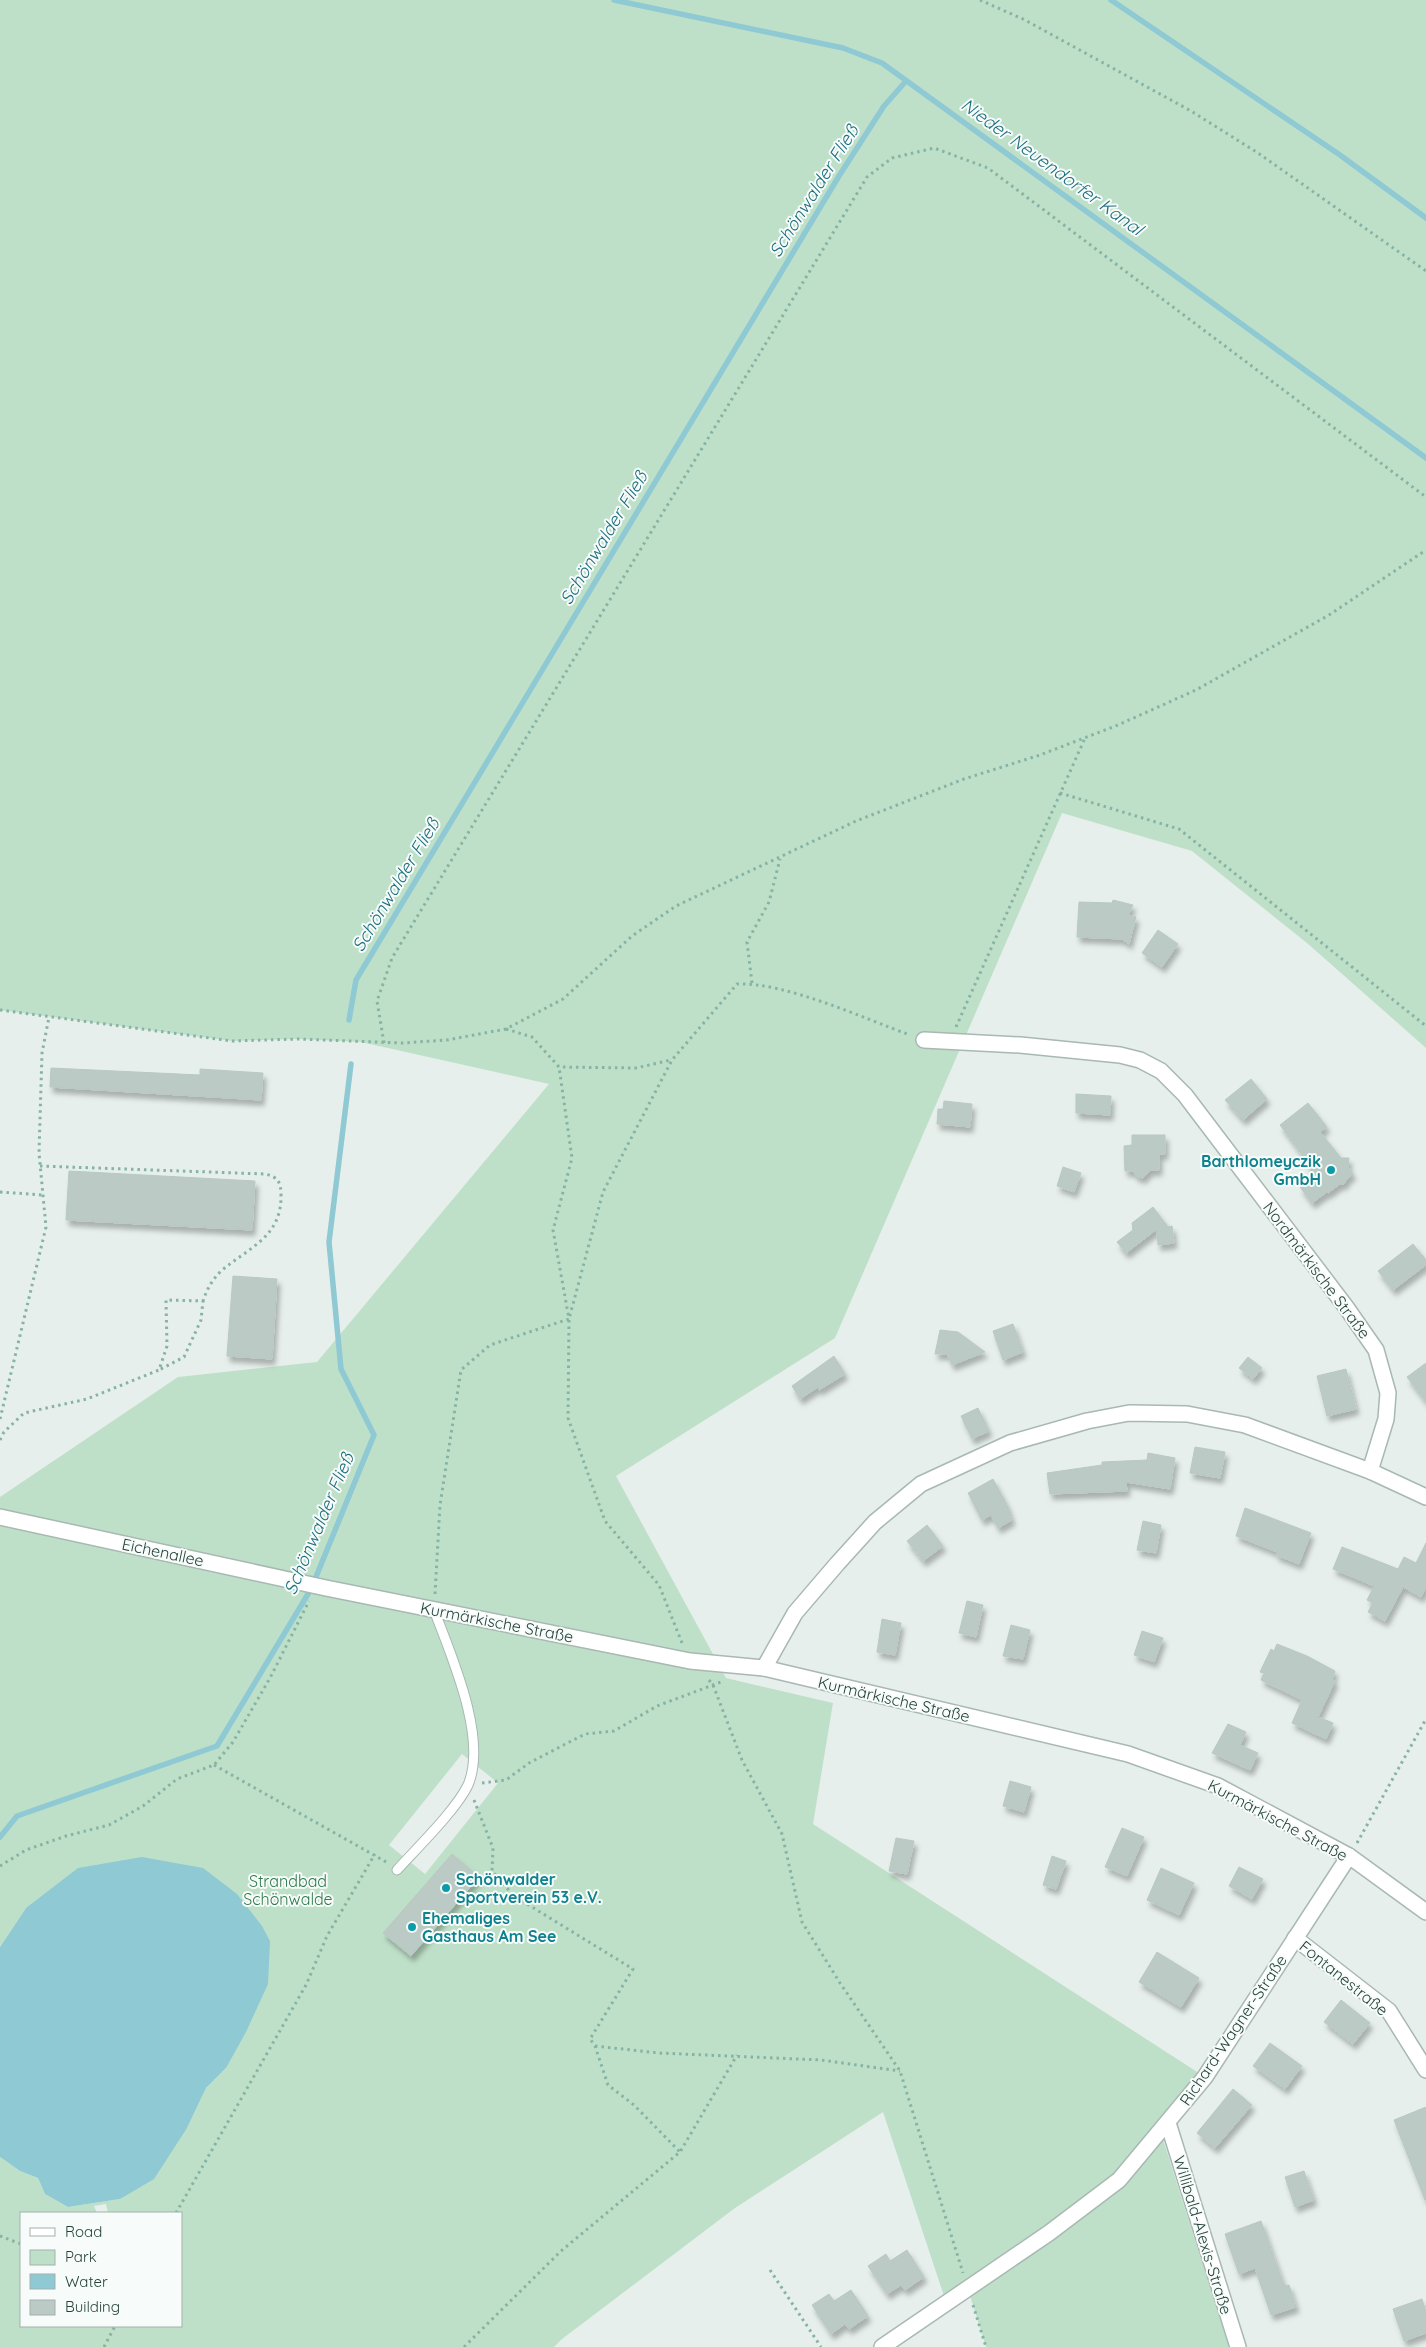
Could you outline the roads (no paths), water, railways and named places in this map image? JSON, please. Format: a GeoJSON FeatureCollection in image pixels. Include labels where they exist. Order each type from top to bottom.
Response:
{"type":"FeatureCollection","features":[{"type":"Feature","properties":{"kind":"street","name":"Nordmärkische Straße"},"geometry":{"type":"LineString","coordinates":[[924,1040],[1020,1045],[1120,1055],[1140,1060],[1161,1071],[1185,1094],[1346,1307],[1376,1350],[1388,1393],[1386,1419],[1370,1471]]}},
{"type":"Feature","properties":{"kind":"street"},"geometry":{"type":"LineString","coordinates":[[764,1668],[796,1613],[875,1522],[922,1484],[1010,1443],[1087,1420],[1129,1413],[1187,1414],[1245,1425],[1370,1471],[1426,1497]]}},
{"type":"Feature","properties":{"kind":"street","name":"Eichenallee"},"geometry":{"type":"LineString","coordinates":[[0,1517],[318,1586]]}},
{"type":"Feature","properties":{"kind":"street","name":"Kurmärkische Straße"},"geometry":{"type":"LineString","coordinates":[[318,1586],[690,1661],[764,1668],[1128,1754],[1218,1786],[1349,1856],[1426,1912]]}},
{"type":"Feature","properties":{"kind":"street","name":"Richard-Wagner-Straße"},"geometry":{"type":"LineString","coordinates":[[882,2347],[1049,2233],[1119,2180],[1168,2123],[1204,2077],[1349,1856]]}},
{"type":"Feature","properties":{"kind":"street","name":"Fontanestraße"},"geometry":{"type":"LineString","coordinates":[[1294,1938],[1389,2012],[1426,2070]]}},
{"type":"Feature","properties":{"kind":"street","name":"Willibald-Alexis-Straße"},"geometry":{"type":"LineString","coordinates":[[1168,2123],[1238,2347]]}},
{"type":"Feature","properties":{"kind":"lane"},"geometry":{"type":"LineString","coordinates":[[398,1870],[456,1803],[468,1784],[475,1755],[462,1685],[434,1610]]}},
{"type":"Feature","properties":{"kind":"water"},"geometry":{"type":"Polygon","coordinates":[[[142,1857],[203,1868],[237,1894],[262,1926],[270,1941],[268,1984],[246,2032],[226,2068],[206,2088],[187,2128],[154,2179],[120,2199],[68,2207],[45,2194],[38,2178],[20,2171],[0,2157],[0,1947],[26,1908],[78,1868],[142,1857]]]}},
{"type":"Feature","properties":{"kind":"waterway","name":"Nieder Neuendorfer Kanal"},"geometry":{"type":"LineString","coordinates":[[614,0],[843,48],[882,63],[1426,458]]}},
{"type":"Feature","properties":{"kind":"waterway"},"geometry":{"type":"LineString","coordinates":[[1111,0],[1340,155],[1426,218]]}},
{"type":"Feature","properties":{"kind":"waterway","name":"Schönwalder Fließ"},"geometry":{"type":"LineString","coordinates":[[349,1020],[356,980],[839,176],[884,106],[906,81]]}},
{"type":"Feature","properties":{"kind":"waterway","name":"Schönwalder Fließ"},"geometry":{"type":"LineString","coordinates":[[0,1837],[17,1816],[217,1746],[311,1589],[374,1435],[341,1369],[329,1242],[351,1064]]}},
{"type":"Feature","properties":{"kind":"place","name":"Barthlomeyczik GmbH"},"geometry":{"type":"Point","coordinates":[1331,1170]}},
{"type":"Feature","properties":{"kind":"place","name":"Schönwalder Sportverein 53 e.V."},"geometry":{"type":"Point","coordinates":[446,1888]}},
{"type":"Feature","properties":{"kind":"place","name":"Ehemaliges Gasthaus Am See"},"geometry":{"type":"Point","coordinates":[412,1927]}},
{"type":"Feature","properties":{"kind":"park label","name":"Strandbad Schönwalde"},"geometry":{"type":"Point","coordinates":[288,1890]}}]}
